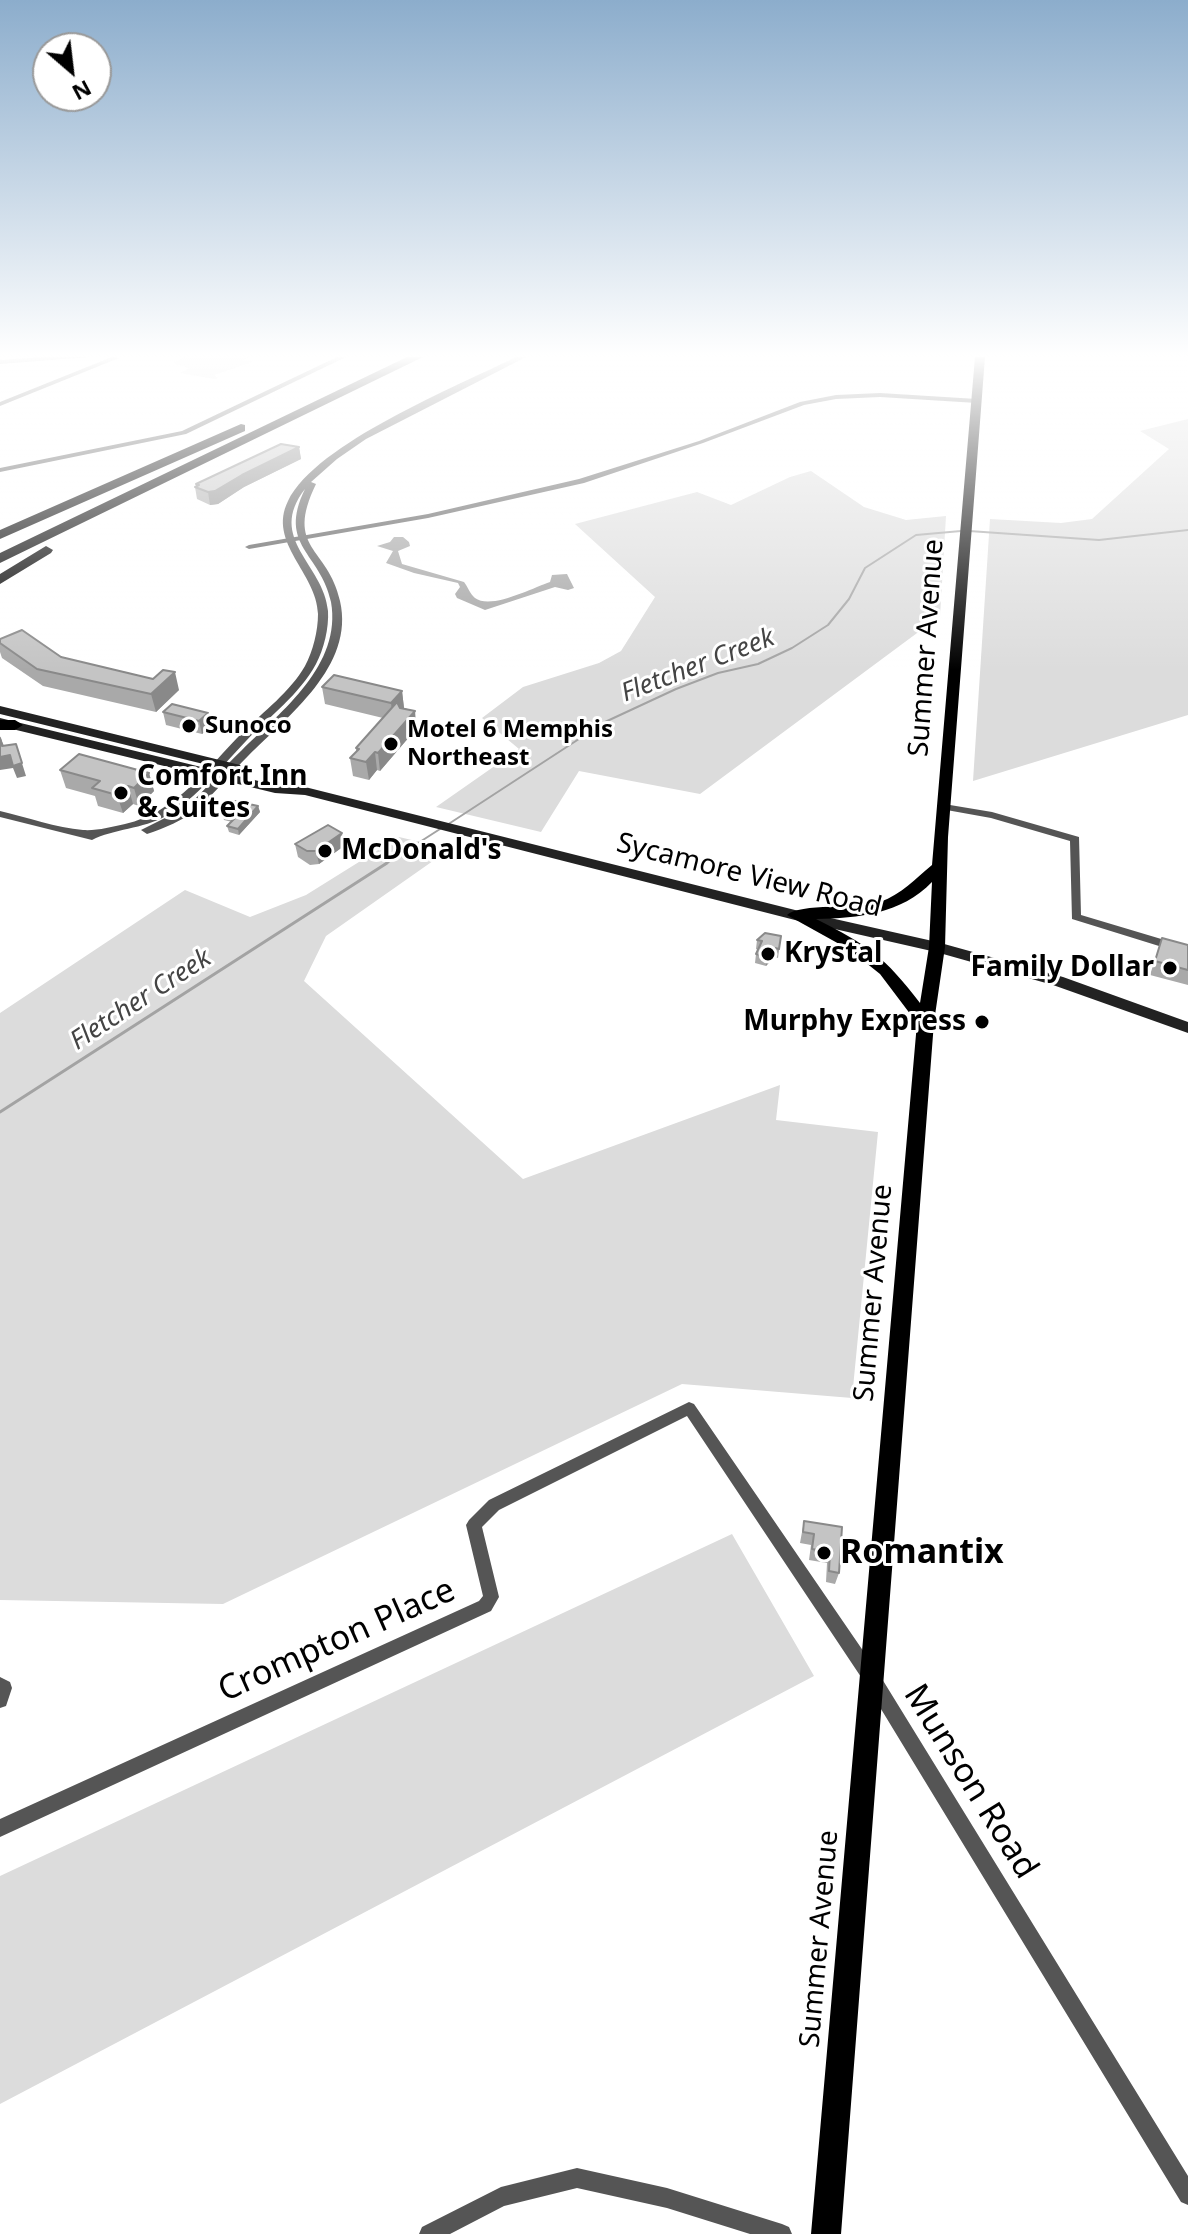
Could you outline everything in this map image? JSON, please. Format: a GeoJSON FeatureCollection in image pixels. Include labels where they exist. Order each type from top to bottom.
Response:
{"type":"FeatureCollection","features":[{"type":"Feature","properties":{"kind":"highway"},"geometry":{"type":"LineString","coordinates":[[0,535],[162,461]]}},
{"type":"Feature","properties":{"kind":"highway"},"geometry":{"type":"LineString","coordinates":[[0,542],[172,461]]}},
{"type":"Feature","properties":{"kind":"highway"},"geometry":{"type":"LineString","coordinates":[[0,559],[203,461]]}},
{"type":"Feature","properties":{"kind":"highway"},"geometry":{"type":"LineString","coordinates":[[0,580],[152,486]]}},
{"type":"Feature","properties":{"kind":"main road","name":"Summer Avenue"},"geometry":{"type":"LineString","coordinates":[[826,2234],[926,1022],[937,947],[944,807],[971,461]]}},
{"type":"Feature","properties":{"kind":"main road","name":"Sycamore View Road"},"geometry":{"type":"LineString","coordinates":[[0,710],[220,770]]}},
{"type":"Feature","properties":{"kind":"main road","name":"Sycamore View Road"},"geometry":{"type":"LineString","coordinates":[[5,724],[220,770],[282,780],[293,789],[422,822],[937,947],[1058,981],[1188,1028]]}},
{"type":"Feature","properties":{"kind":"main road"},"geometry":{"type":"LineString","coordinates":[[795,915],[844,912],[884,904],[913,892],[940,867]]}},
{"type":"Feature","properties":{"kind":"main road"},"geometry":{"type":"LineString","coordinates":[[795,915],[856,946],[886,970],[926,1022]]}},
{"type":"Feature","properties":{"kind":"main road"},"geometry":{"type":"LineString","coordinates":[[1172,1022],[1188,1019]]}},
{"type":"Feature","properties":{"kind":"street"},"geometry":{"type":"LineString","coordinates":[[0,470],[43,461]]}},
{"type":"Feature","properties":{"kind":"street"},"geometry":{"type":"LineString","coordinates":[[0,814],[105,837],[136,834],[160,826],[187,811],[311,664],[319,641],[323,609],[291,543],[288,510],[294,496],[327,461]]}},
{"type":"Feature","properties":{"kind":"street"},"geometry":{"type":"LineString","coordinates":[[220,770],[283,715],[327,660],[333,639],[335,601],[304,540],[299,519],[301,504],[311,485],[334,461]]}},
{"type":"Feature","properties":{"kind":"street"},"geometry":{"type":"LineString","coordinates":[[251,550],[444,519],[581,487],[664,461]]}},
{"type":"Feature","properties":{"kind":"street"},"geometry":{"type":"LineString","coordinates":[[944,807],[992,815],[1075,839],[1076,917],[1188,951]]}},
{"type":"Feature","properties":{"kind":"street","name":"Munson Road"},"geometry":{"type":"LineString","coordinates":[[689,1408],[873,1680],[1188,2195]]}},
{"type":"Feature","properties":{"kind":"street","name":"Crompton Place"},"geometry":{"type":"LineString","coordinates":[[0,1828],[485,1606],[491,1597],[489,1577],[474,1525],[494,1505],[689,1408]]}},
{"type":"Feature","properties":{"kind":"street"},"geometry":{"type":"LineString","coordinates":[[0,1685],[4,1688],[0,1700]]}},
{"type":"Feature","properties":{"kind":"street"},"geometry":{"type":"LineString","coordinates":[[429,2234],[501,2197],[577,2178],[667,2198],[782,2234]]}},
{"type":"Feature","properties":{"kind":"shaded area"},"geometry":{"type":"Polygon","coordinates":[[[1156,461],[1188,461],[1188,715],[973,781],[990,519],[1061,523],[1092,519],[1156,461]]]}},
{"type":"Feature","properties":{"kind":"shaded area"},"geometry":{"type":"Polygon","coordinates":[[[811,471],[864,507],[906,520],[946,516],[940,616],[700,794],[579,771],[541,832],[436,807],[519,749],[482,718],[523,687],[599,663],[621,651],[655,597],[575,524],[697,492],[731,505],[790,477],[811,471]]]}},
{"type":"Feature","properties":{"kind":"shaded area"},"geometry":{"type":"Polygon","coordinates":[[[394,537],[403,537],[409,542],[410,546],[398,551],[402,564],[464,582],[473,596],[482,601],[501,600],[523,593],[550,582],[552,575],[567,574],[574,588],[555,587],[485,610],[457,598],[458,583],[386,563],[393,551],[377,546],[390,542],[394,537]]]}},
{"type":"Feature","properties":{"kind":"shaded area"},"geometry":{"type":"Polygon","coordinates":[[[399,837],[450,849],[326,936],[304,981],[523,1179],[780,1085],[776,1120],[878,1132],[852,1398],[682,1384],[223,1604],[0,1600],[0,1013],[185,890],[250,917],[306,895],[399,837]]]}},
{"type":"Feature","properties":{"kind":"shaded area"},"geometry":{"type":"Polygon","coordinates":[[[732,1534],[814,1676],[0,2104],[0,1876],[732,1534]]]}},
{"type":"Feature","properties":{"kind":"building"},"geometry":{"type":"Polygon","coordinates":[[[244,461],[270,461],[215,491],[208,492],[195,487],[199,485],[196,484],[244,461]]]}},
{"type":"Feature","properties":{"kind":"building"},"geometry":{"type":"Polygon","coordinates":[[[22,630],[61,657],[153,679],[163,670],[175,672],[151,694],[37,669],[0,643],[0,639],[22,630]]]}},
{"type":"Feature","properties":{"kind":"building"},"geometry":{"type":"Polygon","coordinates":[[[334,675],[402,691],[391,703],[322,687],[334,675]]]}},
{"type":"Feature","properties":{"kind":"building"},"geometry":{"type":"Polygon","coordinates":[[[397,702],[400,708],[415,711],[378,753],[375,752],[366,762],[350,758],[359,749],[356,748],[397,702]]]}},
{"type":"Feature","properties":{"kind":"building"},"geometry":{"type":"Polygon","coordinates":[[[172,704],[208,713],[199,721],[163,712],[172,704]]]}},
{"type":"Feature","properties":{"kind":"building"},"geometry":{"type":"Polygon","coordinates":[[[0,738],[2,746],[16,744],[22,763],[13,766],[10,755],[0,757],[0,738]]]}},
{"type":"Feature","properties":{"kind":"building"},"geometry":{"type":"Polygon","coordinates":[[[79,754],[149,773],[134,788],[128,786],[117,795],[92,788],[100,781],[60,770],[79,754]]]}},
{"type":"Feature","properties":{"kind":"building"},"geometry":{"type":"Polygon","coordinates":[[[235,801],[258,806],[238,829],[227,826],[236,817],[222,814],[235,801]]]}},
{"type":"Feature","properties":{"kind":"building"},"geometry":{"type":"Polygon","coordinates":[[[328,825],[342,833],[316,851],[307,851],[295,844],[328,825]]]}},
{"type":"Feature","properties":{"kind":"building"},"geometry":{"type":"Polygon","coordinates":[[[765,933],[781,936],[779,949],[775,948],[767,957],[756,954],[762,941],[757,940],[765,933]]]}},
{"type":"Feature","properties":{"kind":"building"},"geometry":{"type":"Polygon","coordinates":[[[1162,938],[1188,945],[1188,970],[1155,961],[1162,938]]]}},
{"type":"Feature","properties":{"kind":"building"},"geometry":{"type":"Polygon","coordinates":[[[804,1521],[842,1527],[839,1573],[829,1571],[830,1552],[812,1549],[814,1534],[803,1532],[804,1521]]]}},
{"type":"Feature","properties":{"kind":"waterway","name":"Fletcher Creek"},"geometry":{"type":"LineString","coordinates":[[969,531],[1099,540],[1188,530]]}},
{"type":"Feature","properties":{"kind":"waterway","name":"Fletcher Creek"},"geometry":{"type":"LineString","coordinates":[[447,825],[605,722],[676,689],[718,673],[758,664],[792,648],[828,625],[849,599],[865,568],[916,535],[961,531]]}},
{"type":"Feature","properties":{"kind":"waterway","name":"Fletcher Creek"},"geometry":{"type":"LineString","coordinates":[[384,865],[440,829]]}},
{"type":"Feature","properties":{"kind":"waterway","name":"Fletcher Creek"},"geometry":{"type":"LineString","coordinates":[[0,1112],[387,863]]}},
{"type":"Feature","properties":{"kind":"place","name":"Sunoco"},"geometry":{"type":"Point","coordinates":[189,726]}},
{"type":"Feature","properties":{"kind":"place","name":"Motel 6 Memphis Northeast"},"geometry":{"type":"Point","coordinates":[391,744]}},
{"type":"Feature","properties":{"kind":"place","name":"Comfort Inn & Suites"},"geometry":{"type":"Point","coordinates":[121,793]}},
{"type":"Feature","properties":{"kind":"place","name":"McDonald's"},"geometry":{"type":"Point","coordinates":[325,851]}},
{"type":"Feature","properties":{"kind":"place","name":"Krystal"},"geometry":{"type":"Point","coordinates":[768,954]}},
{"type":"Feature","properties":{"kind":"place","name":"Family Dollar"},"geometry":{"type":"Point","coordinates":[1170,968]}},
{"type":"Feature","properties":{"kind":"place","name":"Murphy Express"},"geometry":{"type":"Point","coordinates":[982,1022]}},
{"type":"Feature","properties":{"kind":"place","name":"Romantix"},"geometry":{"type":"Point","coordinates":[824,1553]}}]}
